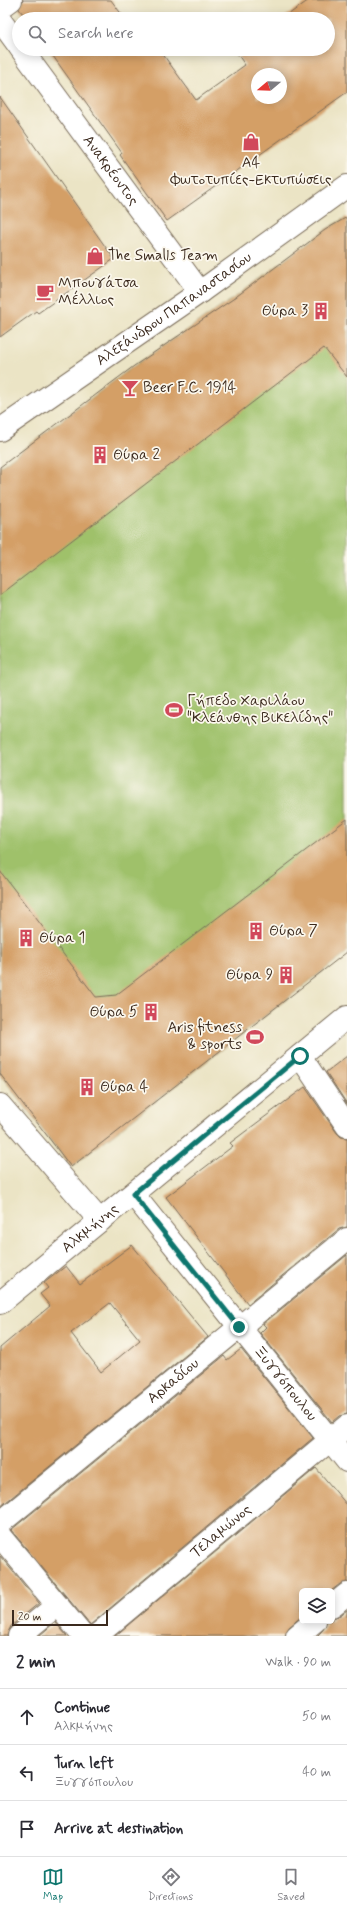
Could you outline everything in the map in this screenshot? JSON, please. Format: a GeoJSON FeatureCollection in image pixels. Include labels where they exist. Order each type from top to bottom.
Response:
{"type":"FeatureCollection","features":[{"type":"Feature","properties":{"kind":"street"},"geometry":{"type":"LineString","coordinates":[[0,8],[10,0]]}},
{"type":"Feature","properties":{"kind":"street"},"geometry":{"type":"LineString","coordinates":[[0,20],[12,36]]}},
{"type":"Feature","properties":{"kind":"street","name":"Ανακρέοντος"},"geometry":{"type":"LineString","coordinates":[[26,56],[200,292]]}},
{"type":"Feature","properties":{"kind":"street","name":"Αλεξάνδρου Παπαναστασίου"},"geometry":{"type":"LineString","coordinates":[[0,430],[200,292],[347,186]]}},
{"type":"Feature","properties":{"kind":"street","name":"Αλκμήνης"},"geometry":{"type":"LineString","coordinates":[[0,1303],[347,1017]]}},
{"type":"Feature","properties":{"kind":"street"},"geometry":{"type":"LineString","coordinates":[[300,1056],[347,1126]]}},
{"type":"Feature","properties":{"kind":"street"},"geometry":{"type":"LineString","coordinates":[[0,1104],[100,1221]]}},
{"type":"Feature","properties":{"kind":"street","name":"Ξυγγόπουλου"},"geometry":{"type":"LineString","coordinates":[[133,1194],[347,1461]]}},
{"type":"Feature","properties":{"kind":"street","name":"Αρκαδίου"},"geometry":{"type":"LineString","coordinates":[[0,1523],[347,1239]]}},
{"type":"Feature","properties":{"kind":"street","name":"Τελαμώνος"},"geometry":{"type":"LineString","coordinates":[[96,1636],[347,1426]]}},
{"type":"Feature","properties":{"kind":"street"},"geometry":{"type":"LineString","coordinates":[[0,1536],[83,1636]]}},
{"type":"Feature","properties":{"kind":"street"},"geometry":{"type":"LineString","coordinates":[[335,1604],[347,1594]]}},
{"type":"Feature","properties":{"kind":"street"},"geometry":{"type":"LineString","coordinates":[[19,1636],[57,1605]]}},
{"type":"Feature","properties":{"kind":"street"},"geometry":{"type":"LineString","coordinates":[[297,1636],[311,1624]]}},
{"type":"Feature","properties":{"kind":"green space","name":"Γήπεδο Χαριλάου \"Κλεάνθης Βικελίδης\""},"geometry":{"type":"Polygon","coordinates":[[[345,218],[347,221],[347,952],[71,1167],[0,1074],[0,467],[134,366],[233,299],[325,230],[345,218]]]}},
{"type":"Feature","properties":{"kind":"building"},"geometry":{"type":"Polygon","coordinates":[[[23,0],[111,0],[120,12],[21,12],[19,9],[23,0]]]}},
{"type":"Feature","properties":{"kind":"building"},"geometry":{"type":"Polygon","coordinates":[[[309,0],[347,0],[347,92],[167,221],[120,155],[122,153],[53,56],[164,56],[196,100],[245,65],[239,56],[335,56],[335,12],[292,12],[309,0]]]}},
{"type":"Feature","properties":{"kind":"building"},"geometry":{"type":"Polygon","coordinates":[[[0,97],[114,259],[38,313],[36,311],[0,337],[0,97]]]}},
{"type":"Feature","properties":{"kind":"building","name":"Θύρα 2"},"geometry":{"type":"Polygon","coordinates":[[[347,217],[347,377],[324,348],[0,595],[0,467],[134,366],[233,299],[325,230],[347,217]]]}},
{"type":"Feature","properties":{"kind":"building"},"geometry":{"type":"Polygon","coordinates":[[[347,819],[347,952],[71,1167],[0,1074],[0,871],[96,997],[116,995],[347,819]]]}},
{"type":"Feature","properties":{"kind":"building"},"geometry":{"type":"Polygon","coordinates":[[[347,1056],[347,1104],[326,1072],[347,1056]]]}},
{"type":"Feature","properties":{"kind":"building"},"geometry":{"type":"Polygon","coordinates":[[[305,1087],[337,1133],[341,1137],[347,1138],[347,1227],[339,1229],[248,1304],[166,1197],[233,1146],[230,1143],[305,1087]]]}},
{"type":"Feature","properties":{"kind":"building"},"geometry":{"type":"Polygon","coordinates":[[[132,1245],[208,1337],[0,1507],[0,1348],[50,1306],[40,1294],[48,1288],[44,1283],[66,1266],[80,1284],[132,1245]],[[110,1303],[71,1333],[101,1372],[140,1340],[110,1303]]]}},
{"type":"Feature","properties":{"kind":"building"},"geometry":{"type":"Polygon","coordinates":[[[347,1255],[347,1414],[339,1416],[332,1422],[260,1333],[266,1327],[263,1324],[347,1255]]]}},
{"type":"Feature","properties":{"kind":"building"},"geometry":{"type":"Polygon","coordinates":[[[241,1349],[313,1438],[90,1625],[11,1530],[224,1356],[227,1360],[241,1349]]]}},
{"type":"Feature","properties":{"kind":"building"},"geometry":{"type":"Polygon","coordinates":[[[316,1468],[347,1505],[347,1582],[340,1584],[335,1588],[299,1588],[299,1619],[289,1627],[285,1636],[115,1636],[316,1468]]]}},
{"type":"Feature","properties":{"kind":"building"},"geometry":{"type":"Polygon","coordinates":[[[0,1556],[39,1603],[11,1626],[7,1636],[0,1636],[0,1556]]]}},
{"type":"Feature","properties":{"kind":"building"},"geometry":{"type":"Polygon","coordinates":[[[347,1610],[347,1636],[317,1636],[323,1630],[326,1624],[335,1624],[335,1617],[347,1610]]]}},
{"type":"Feature","properties":{"kind":"building"},"geometry":{"type":"Polygon","coordinates":[[[55,1622],[67,1636],[39,1636],[55,1622]]]}},
{"type":"Feature","properties":{"kind":"place","name":"Α4 Φωτοτυπίες-Εκτυπώσεις"},"geometry":{"type":"Point","coordinates":[251,142]}},
{"type":"Feature","properties":{"kind":"place","name":"The Smalls Team"},"geometry":{"type":"Point","coordinates":[95,256]}},
{"type":"Feature","properties":{"kind":"place","name":"Μπουγάτσα Μέλλιος"},"geometry":{"type":"Point","coordinates":[45,292]}},
{"type":"Feature","properties":{"kind":"place","name":"Θύρα 3"},"geometry":{"type":"Point","coordinates":[321,311]}},
{"type":"Feature","properties":{"kind":"place","name":"Beer F.C. 1914"},"geometry":{"type":"Point","coordinates":[130,388]}},
{"type":"Feature","properties":{"kind":"place","name":"Θύρα 2"},"geometry":{"type":"Point","coordinates":[100,455]}},
{"type":"Feature","properties":{"kind":"place","name":"Γήπεδο Χαριλάου \"Κλεάνθης Βικελίδης\""},"geometry":{"type":"Point","coordinates":[174,710]}},
{"type":"Feature","properties":{"kind":"place","name":"Θύρα 7"},"geometry":{"type":"Point","coordinates":[256,931]}},
{"type":"Feature","properties":{"kind":"place","name":"Θύρα 1"},"geometry":{"type":"Point","coordinates":[26,938]}},
{"type":"Feature","properties":{"kind":"place","name":"Θύρα 9"},"geometry":{"type":"Point","coordinates":[286,975]}},
{"type":"Feature","properties":{"kind":"place","name":"Θύρα 5"},"geometry":{"type":"Point","coordinates":[151,1012]}},
{"type":"Feature","properties":{"kind":"place","name":"Aris fitness & sports"},"geometry":{"type":"Point","coordinates":[255,1037]}},
{"type":"Feature","properties":{"kind":"place","name":"Θύρα 4"},"geometry":{"type":"Point","coordinates":[87,1087]}},
{"type":"Feature","properties":{"kind":"route"},"geometry":{"type":"LineString","coordinates":[[239,1327],[133,1194],[300,1056]]}}]}
